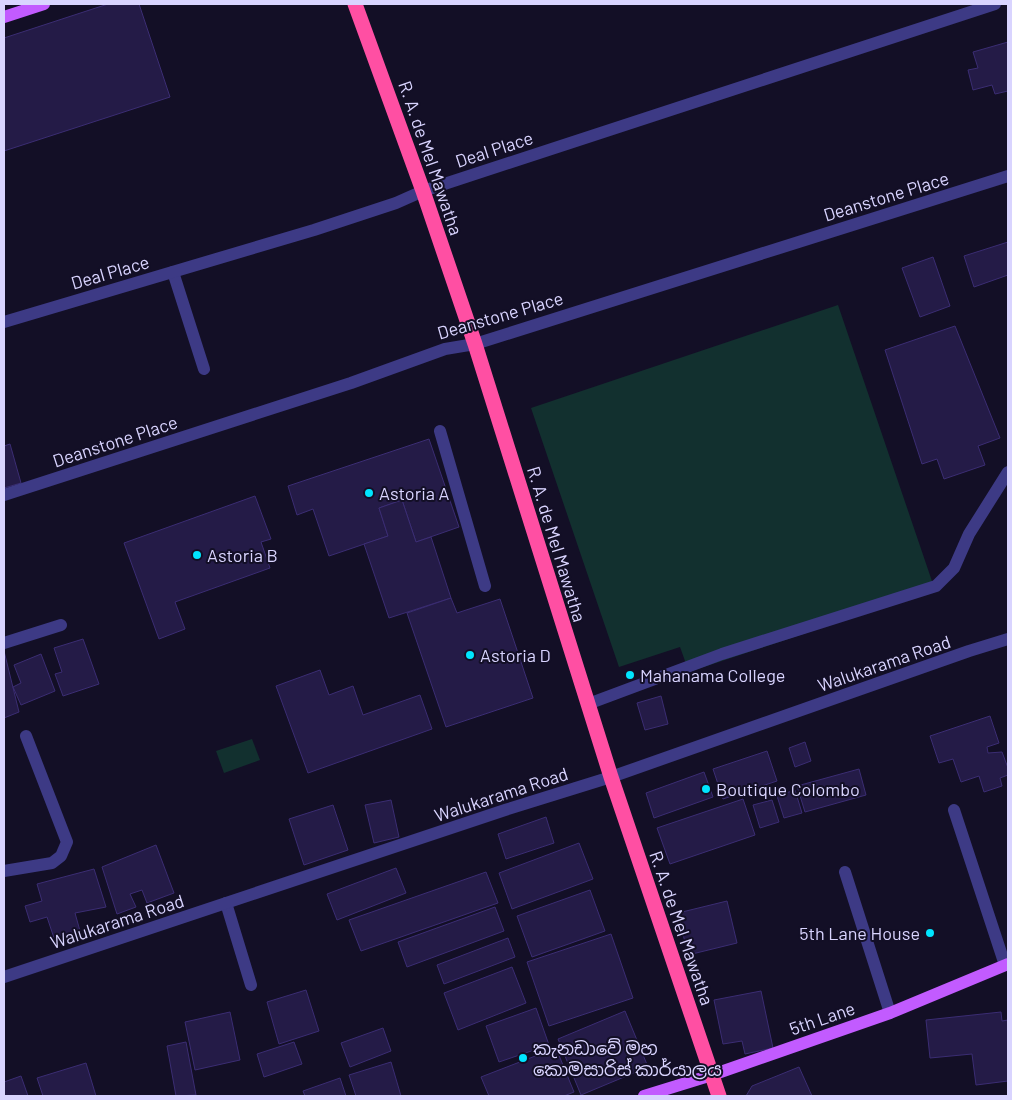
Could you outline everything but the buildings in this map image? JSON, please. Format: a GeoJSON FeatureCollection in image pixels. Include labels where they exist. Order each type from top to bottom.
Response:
{"type":"FeatureCollection","features":[{"type":"Feature","properties":{"kind":"highway","name":"R. A. de Mel Mawatha"},"geometry":{"type":"LineString","coordinates":[[355,4],[423,190],[475,344],[611,777],[719,1096]]}},
{"type":"Feature","properties":{"kind":"main road"},"geometry":{"type":"LineString","coordinates":[[4,17],[44,4]]}},
{"type":"Feature","properties":{"kind":"main road","name":"5th Lane"},"geometry":{"type":"LineString","coordinates":[[644,1096],[712,1075],[890,1013],[1007,964]]}},
{"type":"Feature","properties":{"kind":"street","name":"Deal Place"},"geometry":{"type":"LineString","coordinates":[[4,322],[314,230],[396,203],[423,190],[994,4]]}},
{"type":"Feature","properties":{"kind":"street","name":"Deanstone Place"},"geometry":{"type":"LineString","coordinates":[[4,495],[351,383],[445,349],[475,344],[1008,176]]}},
{"type":"Feature","properties":{"kind":"street"},"geometry":{"type":"LineString","coordinates":[[173,272],[204,368]]}},
{"type":"Feature","properties":{"kind":"street"},"geometry":{"type":"LineString","coordinates":[[440,431],[485,586]]}},
{"type":"Feature","properties":{"kind":"street"},"geometry":{"type":"LineString","coordinates":[[588,704],[722,654],[936,586],[954,568],[969,534],[1008,472]]}},
{"type":"Feature","properties":{"kind":"street"},"geometry":{"type":"LineString","coordinates":[[4,643],[61,625]]}},
{"type":"Feature","properties":{"kind":"street","name":"Walukarama Road"},"geometry":{"type":"LineString","coordinates":[[4,977],[505,810],[611,777],[1008,639]]}},
{"type":"Feature","properties":{"kind":"street"},"geometry":{"type":"LineString","coordinates":[[4,871],[52,863],[61,856],[67,842],[26,736]]}},
{"type":"Feature","properties":{"kind":"street"},"geometry":{"type":"LineString","coordinates":[[954,810],[1007,964]]}},
{"type":"Feature","properties":{"kind":"street"},"geometry":{"type":"LineString","coordinates":[[845,872],[890,1013]]}},
{"type":"Feature","properties":{"kind":"street"},"geometry":{"type":"LineString","coordinates":[[226,903],[251,985]]}},
{"type":"Feature","properties":{"kind":"green space"},"geometry":{"type":"Polygon","coordinates":[[[838,305],[935,590],[689,672],[680,647],[619,667],[531,408],[838,305]]]}},
{"type":"Feature","properties":{"kind":"green space"},"geometry":{"type":"Polygon","coordinates":[[[252,739],[260,760],[224,773],[216,751],[252,739]]]}},
{"type":"Feature","properties":{"kind":"place","name":"Astoria A"},"geometry":{"type":"Point","coordinates":[369,493]}},
{"type":"Feature","properties":{"kind":"place","name":"Astoria B"},"geometry":{"type":"Point","coordinates":[197,555]}},
{"type":"Feature","properties":{"kind":"place","name":"Astoria D"},"geometry":{"type":"Point","coordinates":[470,655]}},
{"type":"Feature","properties":{"kind":"place","name":"Mahanama College"},"geometry":{"type":"Point","coordinates":[630,675]}},
{"type":"Feature","properties":{"kind":"place","name":"Boutique Colombo"},"geometry":{"type":"Point","coordinates":[706,789]}},
{"type":"Feature","properties":{"kind":"place","name":"5th Lane House"},"geometry":{"type":"Point","coordinates":[930,933]}},
{"type":"Feature","properties":{"kind":"place","name":"කැනඩාවේ මහ කොමසාරිස් කාර්යාලය"},"geometry":{"type":"Point","coordinates":[523,1058]}}]}
